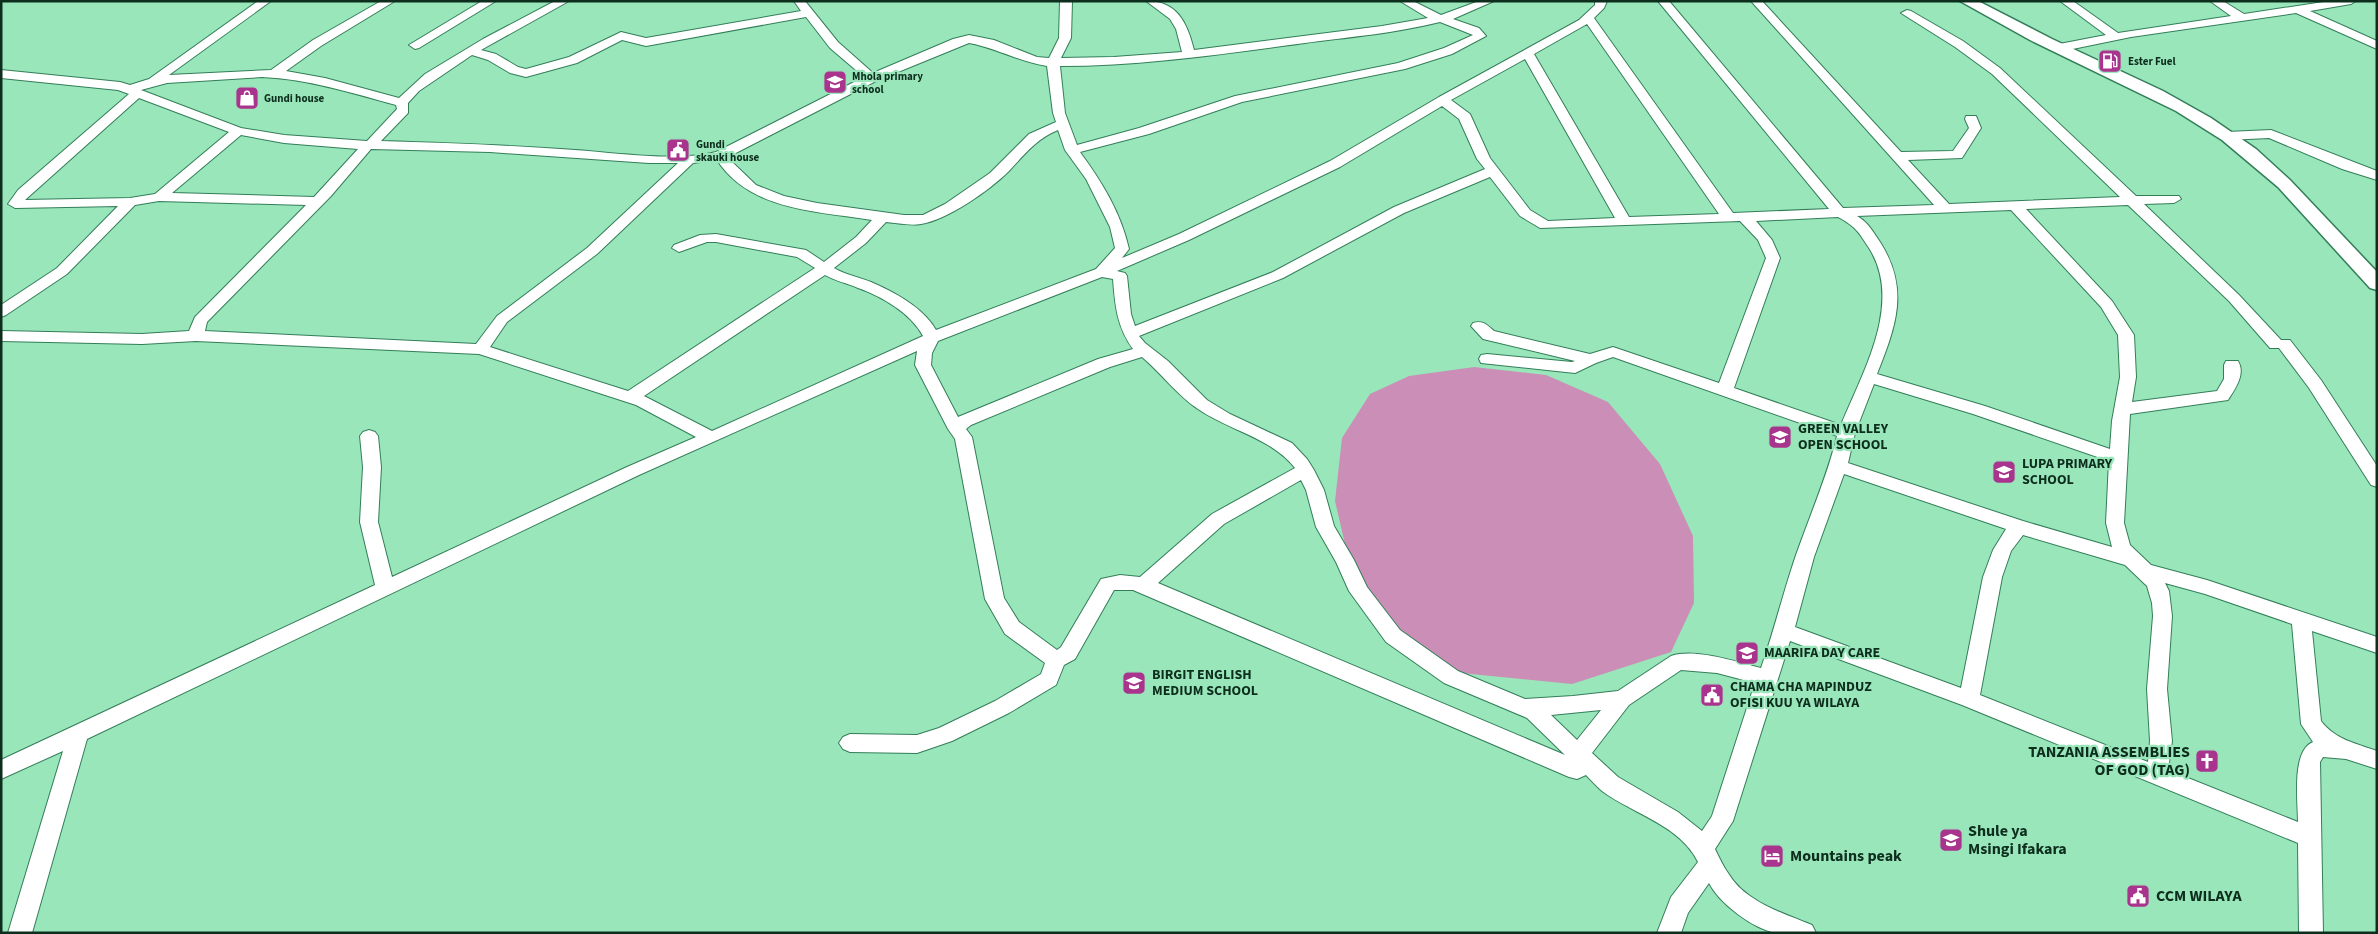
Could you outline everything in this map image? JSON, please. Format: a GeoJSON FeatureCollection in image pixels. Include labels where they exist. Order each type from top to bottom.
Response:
{"type":"FeatureCollection","features":[{"type":"Feature","properties":{"kind":"main road"},"geometry":{"type":"LineString","coordinates":[[1967,1],[2058,48],[2158,94],[2227,136],[2250,153],[2282,182],[2377,284]]}},
{"type":"Feature","properties":{"kind":"street"},"geometry":{"type":"LineString","coordinates":[[266,1],[151,82],[134,91],[22,193],[15,204],[130,202],[159,197],[317,201]]}},
{"type":"Feature","properties":{"kind":"street"},"geometry":{"type":"LineString","coordinates":[[273,74],[311,46],[390,1]]}},
{"type":"Feature","properties":{"kind":"street"},"geometry":{"type":"LineString","coordinates":[[415,45],[490,1]]}},
{"type":"Feature","properties":{"kind":"street"},"geometry":{"type":"LineString","coordinates":[[196,336],[200,320],[403,110],[402,103],[422,82],[486,40],[564,1]]}},
{"type":"Feature","properties":{"kind":"street"},"geometry":{"type":"LineString","coordinates":[[799,1],[834,45],[872,78]]}},
{"type":"Feature","properties":{"kind":"street"},"geometry":{"type":"LineString","coordinates":[[1066,1],[1065,38],[1052,62],[1062,124],[1072,150],[1093,180],[1118,227],[1121,240],[1122,249],[1101,272]]}},
{"type":"Feature","properties":{"kind":"street"},"geometry":{"type":"LineString","coordinates":[[1151,1],[1168,9],[1173,14],[1183,31],[1189,55]]}},
{"type":"Feature","properties":{"kind":"street"},"geometry":{"type":"LineString","coordinates":[[1072,150],[1137,133],[1239,98],[1401,66],[1448,51],[1480,36],[1475,30],[1440,19],[1405,1]]}},
{"type":"Feature","properties":{"kind":"street"},"geometry":{"type":"LineString","coordinates":[[1,74],[110,84],[134,91],[238,131],[284,139],[368,146],[490,148],[690,159],[722,156],[872,78],[947,45],[969,39],[990,43],[1034,60],[1052,62],[1189,55],[1390,28],[1440,19],[1460,14],[1489,1]]}},
{"type":"Feature","properties":{"kind":"street"},"geometry":{"type":"LineString","coordinates":[[1,770],[78,735],[143,701],[634,471],[932,338],[1101,272],[1184,237],[1327,168],[1583,22],[1600,6],[1601,1]]}},
{"type":"Feature","properties":{"kind":"street"},"geometry":{"type":"LineString","coordinates":[[1663,1],[1840,212],[1861,224],[1884,260],[1890,286],[1889,316],[1880,347],[1846,433],[1838,466],[1805,557],[1784,631],[1766,678],[1722,821],[1694,883],[1683,899],[1669,933]]}},
{"type":"Feature","properties":{"kind":"street"},"geometry":{"type":"LineString","coordinates":[[1756,1],[1944,207]]}},
{"type":"Feature","properties":{"kind":"street"},"geometry":{"type":"LineString","coordinates":[[2065,1],[2114,35]]}},
{"type":"Feature","properties":{"kind":"street"},"geometry":{"type":"LineString","coordinates":[[2215,1],[2244,19]]}},
{"type":"Feature","properties":{"kind":"street"},"geometry":{"type":"LineString","coordinates":[[2058,48],[2114,35],[2300,11],[2351,1]]}},
{"type":"Feature","properties":{"kind":"street"},"geometry":{"type":"LineString","coordinates":[[2300,11],[2377,45]]}},
{"type":"Feature","properties":{"kind":"street"},"geometry":{"type":"LineString","coordinates":[[471,50],[492,57],[514,70],[526,73],[567,63],[621,36],[646,42],[807,13]]}},
{"type":"Feature","properties":{"kind":"street"},"geometry":{"type":"LineString","coordinates":[[1907,13],[1959,44],[1996,70],[2234,298],[2280,344],[2315,384],[2377,481]]}},
{"type":"Feature","properties":{"kind":"street"},"geometry":{"type":"LineString","coordinates":[[1588,17],[1736,217],[1755,225],[1770,248],[1773,258],[1738,349],[1725,389]]}},
{"type":"Feature","properties":{"kind":"street"},"geometry":{"type":"LineString","coordinates":[[1527,53],[1625,222]]}},
{"type":"Feature","properties":{"kind":"street"},"geometry":{"type":"LineString","coordinates":[[151,82],[273,74],[325,82],[402,103]]}},
{"type":"Feature","properties":{"kind":"street"},"geometry":{"type":"LineString","coordinates":[[1444,100],[1465,117],[1492,171],[1525,213],[1545,226],[1944,207],[2174,199]]}},
{"type":"Feature","properties":{"kind":"street"},"geometry":{"type":"LineString","coordinates":[[1897,156],[1957,155],[1975,128],[1971,119]]}},
{"type":"Feature","properties":{"kind":"street"},"geometry":{"type":"LineString","coordinates":[[722,156],[724,163],[754,189],[813,206],[882,218],[920,220],[942,212],[1001,171],[1018,150],[1034,137],[1062,124]]}},
{"type":"Feature","properties":{"kind":"street"},"geometry":{"type":"LineString","coordinates":[[159,197],[238,131]]}},
{"type":"Feature","properties":{"kind":"street"},"geometry":{"type":"LineString","coordinates":[[2227,136],[2271,134],[2347,166],[2377,176]]}},
{"type":"Feature","properties":{"kind":"street"},"geometry":{"type":"LineString","coordinates":[[480,348],[502,319],[592,252],[690,159]]}},
{"type":"Feature","properties":{"kind":"street"},"geometry":{"type":"LineString","coordinates":[[1130,334],[1278,275],[1399,210],[1492,171]]}},
{"type":"Feature","properties":{"kind":"street"},"geometry":{"type":"LineString","coordinates":[[1,312],[62,271],[130,202]]}},
{"type":"Feature","properties":{"kind":"street"},"geometry":{"type":"LineString","coordinates":[[2014,204],[2107,304],[2126,335],[2128,377],[2122,410],[2115,499],[2116,537],[2129,559]]}},
{"type":"Feature","properties":{"kind":"street"},"geometry":{"type":"LineString","coordinates":[[630,397],[824,269],[861,240],[882,218]]}},
{"type":"Feature","properties":{"kind":"street"},"geometry":{"type":"LineString","coordinates":[[679,248],[705,238],[722,238],[801,253],[824,269],[865,285],[901,304],[926,326],[932,338]]}},
{"type":"Feature","properties":{"kind":"street"},"geometry":{"type":"LineString","coordinates":[[1101,272],[1120,276],[1121,303],[1130,334],[1145,352],[1176,377],[1201,404],[1224,418],[1286,447],[1294,453],[1315,490],[1325,527],[1345,560],[1359,590],[1393,636],[1451,677],[1526,707],[1573,705],[1622,699]]}},
{"type":"Feature","properties":{"kind":"street"},"geometry":{"type":"LineString","coordinates":[[1479,326],[1489,336],[1590,359]]}},
{"type":"Feature","properties":{"kind":"street"},"geometry":{"type":"LineString","coordinates":[[1,336],[142,339],[196,336],[344,344],[480,348],[642,401],[711,438]]}},
{"type":"Feature","properties":{"kind":"street"},"geometry":{"type":"LineString","coordinates":[[932,338],[924,353],[923,365],[956,429],[963,437],[995,599],[1012,628],[1056,660]]}},
{"type":"Feature","properties":{"kind":"street"},"geometry":{"type":"LineString","coordinates":[[956,429],[965,421],[1104,363],[1145,352]]}},
{"type":"Feature","properties":{"kind":"street"},"geometry":{"type":"LineString","coordinates":[[1487,358],[1574,368],[1590,359],[1613,352],[1725,389],[1846,433]]}},
{"type":"Feature","properties":{"kind":"street"},"geometry":{"type":"LineString","coordinates":[[2122,410],[2222,396],[2232,379],[2232,365]]}},
{"type":"Feature","properties":{"kind":"street"},"geometry":{"type":"LineString","coordinates":[[1868,377],[1979,410],[2118,458]]}},
{"type":"Feature","properties":{"kind":"street"},"geometry":{"type":"LineString","coordinates":[[369,436],[372,467],[369,522],[386,588]]}},
{"type":"Feature","properties":{"kind":"street"},"geometry":{"type":"LineString","coordinates":[[1838,466],[2020,527],[2129,559],[2145,570],[2207,587],[2377,644]]}},
{"type":"Feature","properties":{"kind":"street"},"geometry":{"type":"LineString","coordinates":[[1145,584],[1218,519],[1305,470]]}},
{"type":"Feature","properties":{"kind":"street"},"geometry":{"type":"LineString","coordinates":[[1969,700],[1994,574],[2006,544],[2012,534],[2020,527]]}},
{"type":"Feature","properties":{"kind":"street"},"geometry":{"type":"LineString","coordinates":[[2145,570],[2158,588],[2163,604],[2156,702],[2161,740],[2157,775]]}},
{"type":"Feature","properties":{"kind":"street"},"geometry":{"type":"LineString","coordinates":[[850,742],[917,744],[945,735],[1002,707],[1049,679],[1056,660],[1068,653],[1108,584],[1119,581],[1145,584],[1156,591],[1578,762]]}},
{"type":"Feature","properties":{"kind":"street"},"geometry":{"type":"LineString","coordinates":[[2301,620],[2311,724],[2309,837],[2312,933]]}},
{"type":"Feature","properties":{"kind":"street"},"geometry":{"type":"LineString","coordinates":[[1784,631],[1969,700],[2309,837]]}},
{"type":"Feature","properties":{"kind":"street"},"geometry":{"type":"LineString","coordinates":[[1578,762],[1622,699],[1678,662],[1717,665],[1766,678]]}},
{"type":"Feature","properties":{"kind":"street"},"geometry":{"type":"LineString","coordinates":[[1526,707],[1578,762],[1610,784],[1670,818],[1707,856],[1720,882],[1732,896],[1761,915],[1804,933]]}},
{"type":"Feature","properties":{"kind":"street"},"geometry":{"type":"LineString","coordinates":[[2311,724],[2322,738],[2338,748],[2377,760]]}},
{"type":"Feature","properties":{"kind":"street"},"geometry":{"type":"LineString","coordinates":[[20,933],[78,735]]}},
{"type":"Feature","properties":{"kind":"street"},"geometry":{"type":"LineString","coordinates":[[2309,760],[2315,751],[2320,748],[2338,748]]}},
{"type":"Feature","properties":{"kind":"shaded area"},"geometry":{"type":"Polygon","coordinates":[[[1474,367],[1546,375],[1608,402],[1660,464],[1693,536],[1694,603],[1671,652],[1572,684],[1461,673],[1390,628],[1351,570],[1335,501],[1342,438],[1370,394],[1409,376],[1474,367]]]}},
{"type":"Feature","properties":{"kind":"place","name":"Ester Fuel"},"geometry":{"type":"Point","coordinates":[2110,61]}},
{"type":"Feature","properties":{"kind":"place","name":"Mhola primary school"},"geometry":{"type":"Point","coordinates":[835,82]}},
{"type":"Feature","properties":{"kind":"place","name":"Gundi house"},"geometry":{"type":"Point","coordinates":[247,98]}},
{"type":"Feature","properties":{"kind":"place","name":"Gundi skauki house"},"geometry":{"type":"Point","coordinates":[678,150]}},
{"type":"Feature","properties":{"kind":"place","name":"GREEN VALLEY OPEN SCHOOL"},"geometry":{"type":"Point","coordinates":[1780,437]}},
{"type":"Feature","properties":{"kind":"place","name":"LUPA PRIMARY SCHOOL"},"geometry":{"type":"Point","coordinates":[2004,472]}},
{"type":"Feature","properties":{"kind":"place","name":"MAARIFA DAY CARE"},"geometry":{"type":"Point","coordinates":[1747,653]}},
{"type":"Feature","properties":{"kind":"place","name":"BIRGIT ENGLISH MEDIUM SCHOOL"},"geometry":{"type":"Point","coordinates":[1134,683]}},
{"type":"Feature","properties":{"kind":"place","name":"CHAMA CHA MAPINDUZ OFISI KUU YA WILAYA"},"geometry":{"type":"Point","coordinates":[1712,695]}},
{"type":"Feature","properties":{"kind":"place","name":"TANZANIA ASSEMBLIES OF GOD (TAG)"},"geometry":{"type":"Point","coordinates":[2207,761]}},
{"type":"Feature","properties":{"kind":"place","name":"Shule ya Msingi Ifakara"},"geometry":{"type":"Point","coordinates":[1951,840]}},
{"type":"Feature","properties":{"kind":"place","name":"Mountains peak"},"geometry":{"type":"Point","coordinates":[1772,856]}},
{"type":"Feature","properties":{"kind":"place","name":"CCM WILAYA"},"geometry":{"type":"Point","coordinates":[2138,896]}}]}
